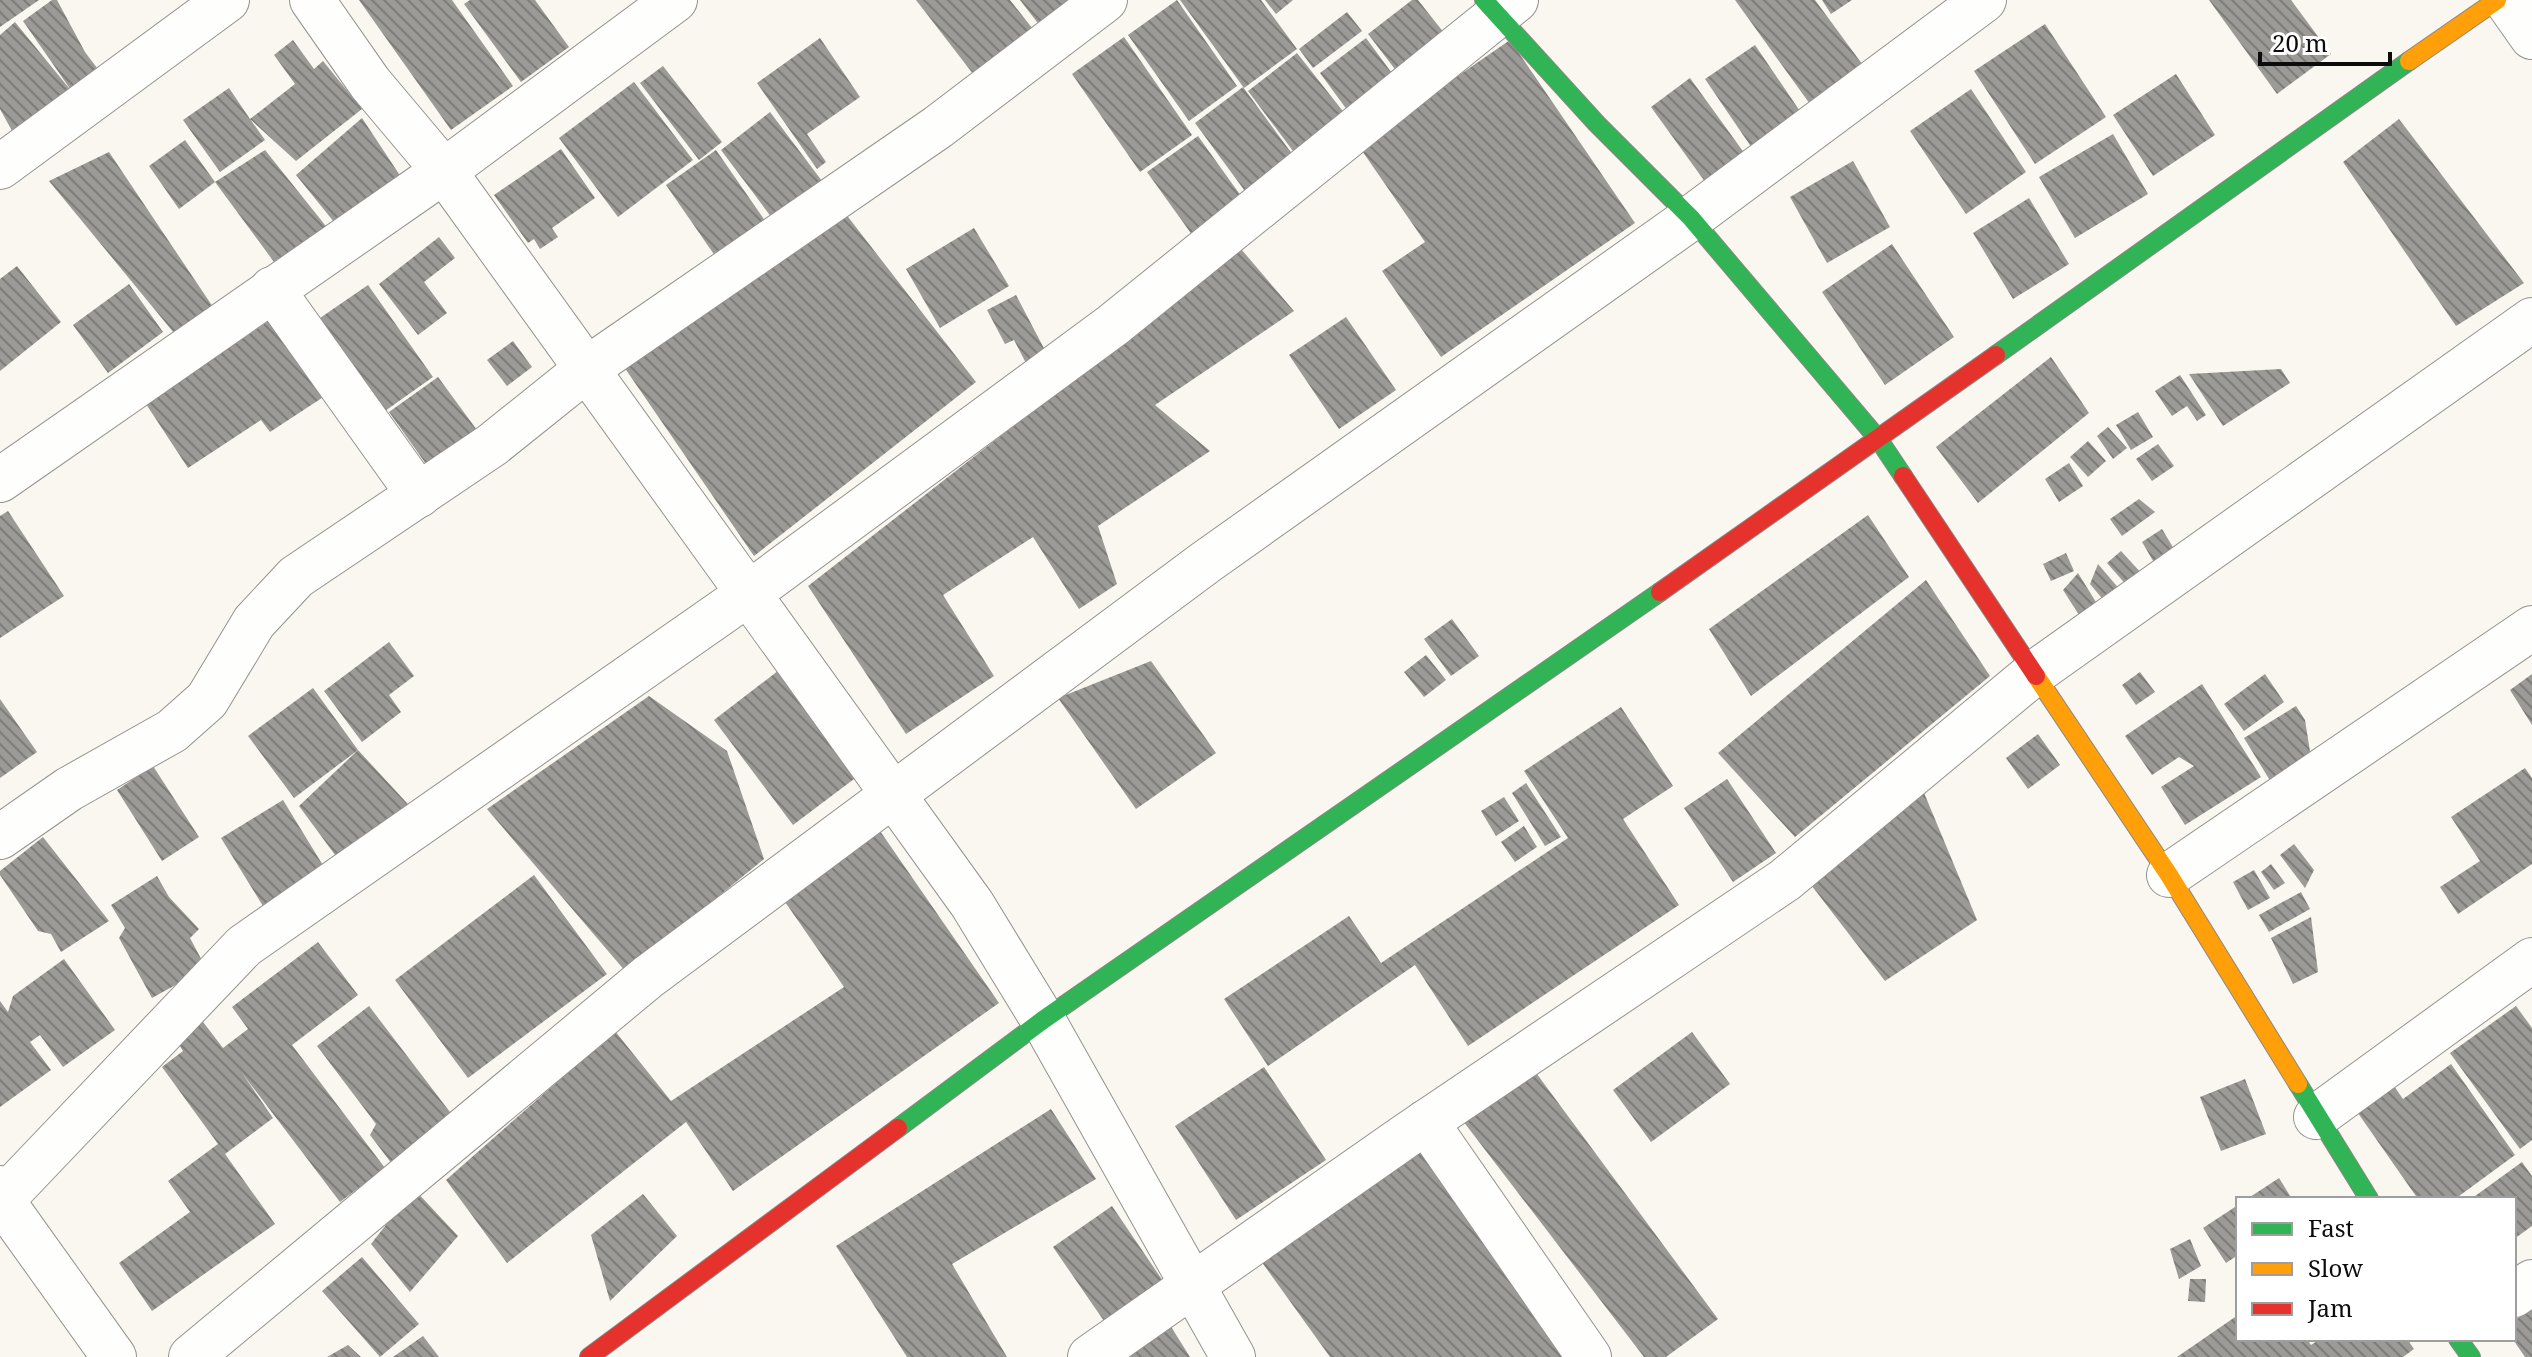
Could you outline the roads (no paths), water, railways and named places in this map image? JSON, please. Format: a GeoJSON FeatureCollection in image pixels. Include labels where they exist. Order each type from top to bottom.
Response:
{"type":"FeatureCollection","features":[{"type":"Feature","properties":{"kind":"street"},"geometry":{"type":"LineString","coordinates":[[0,167],[227,0]]}},
{"type":"Feature","properties":{"kind":"street"},"geometry":{"type":"LineString","coordinates":[[312,0],[370,83],[444,171],[588,368],[972,904],[1043,1020],[1233,1357]]}},
{"type":"Feature","properties":{"kind":"street"},"geometry":{"type":"LineString","coordinates":[[0,480],[444,171],[675,0]]}},
{"type":"Feature","properties":{"kind":"street"},"geometry":{"type":"LineString","coordinates":[[0,837],[69,789],[172,731],[207,700],[254,622],[296,577],[492,445],[588,368],[938,127],[1105,0]]}},
{"type":"Feature","properties":{"kind":"street"},"geometry":{"type":"LineString","coordinates":[[191,1357],[648,977],[1206,562],[1691,218],[1984,0]]}},
{"type":"Feature","properties":{"kind":"street"},"geometry":{"type":"LineString","coordinates":[[589,1357],[1043,1020],[1879,440],[2245,175],[2497,0]]}},
{"type":"Feature","properties":{"kind":"street"},"geometry":{"type":"LineString","coordinates":[[2506,0],[2532,37]]}},
{"type":"Feature","properties":{"kind":"street"},"geometry":{"type":"LineString","coordinates":[[114,1357],[6,1206],[2,1196],[244,946],[748,594],[1113,325],[1499,4],[1597,124],[1691,218],[1879,440],[2169,875],[2368,1197]]}},
{"type":"Feature","properties":{"kind":"street"},"geometry":{"type":"LineString","coordinates":[[272,289],[419,495]]}},
{"type":"Feature","properties":{"kind":"street"},"geometry":{"type":"LineString","coordinates":[[1090,1357],[1191,1283],[1785,880],[2033,674],[2532,320]]}},
{"type":"Feature","properties":{"kind":"street"},"geometry":{"type":"LineString","coordinates":[[2169,875],[2532,628]]}},
{"type":"Feature","properties":{"kind":"street"},"geometry":{"type":"LineString","coordinates":[[2316,1117],[2532,960]]}},
{"type":"Feature","properties":{"kind":"street"},"geometry":{"type":"LineString","coordinates":[[1426,1122],[1589,1357]]}}]}
